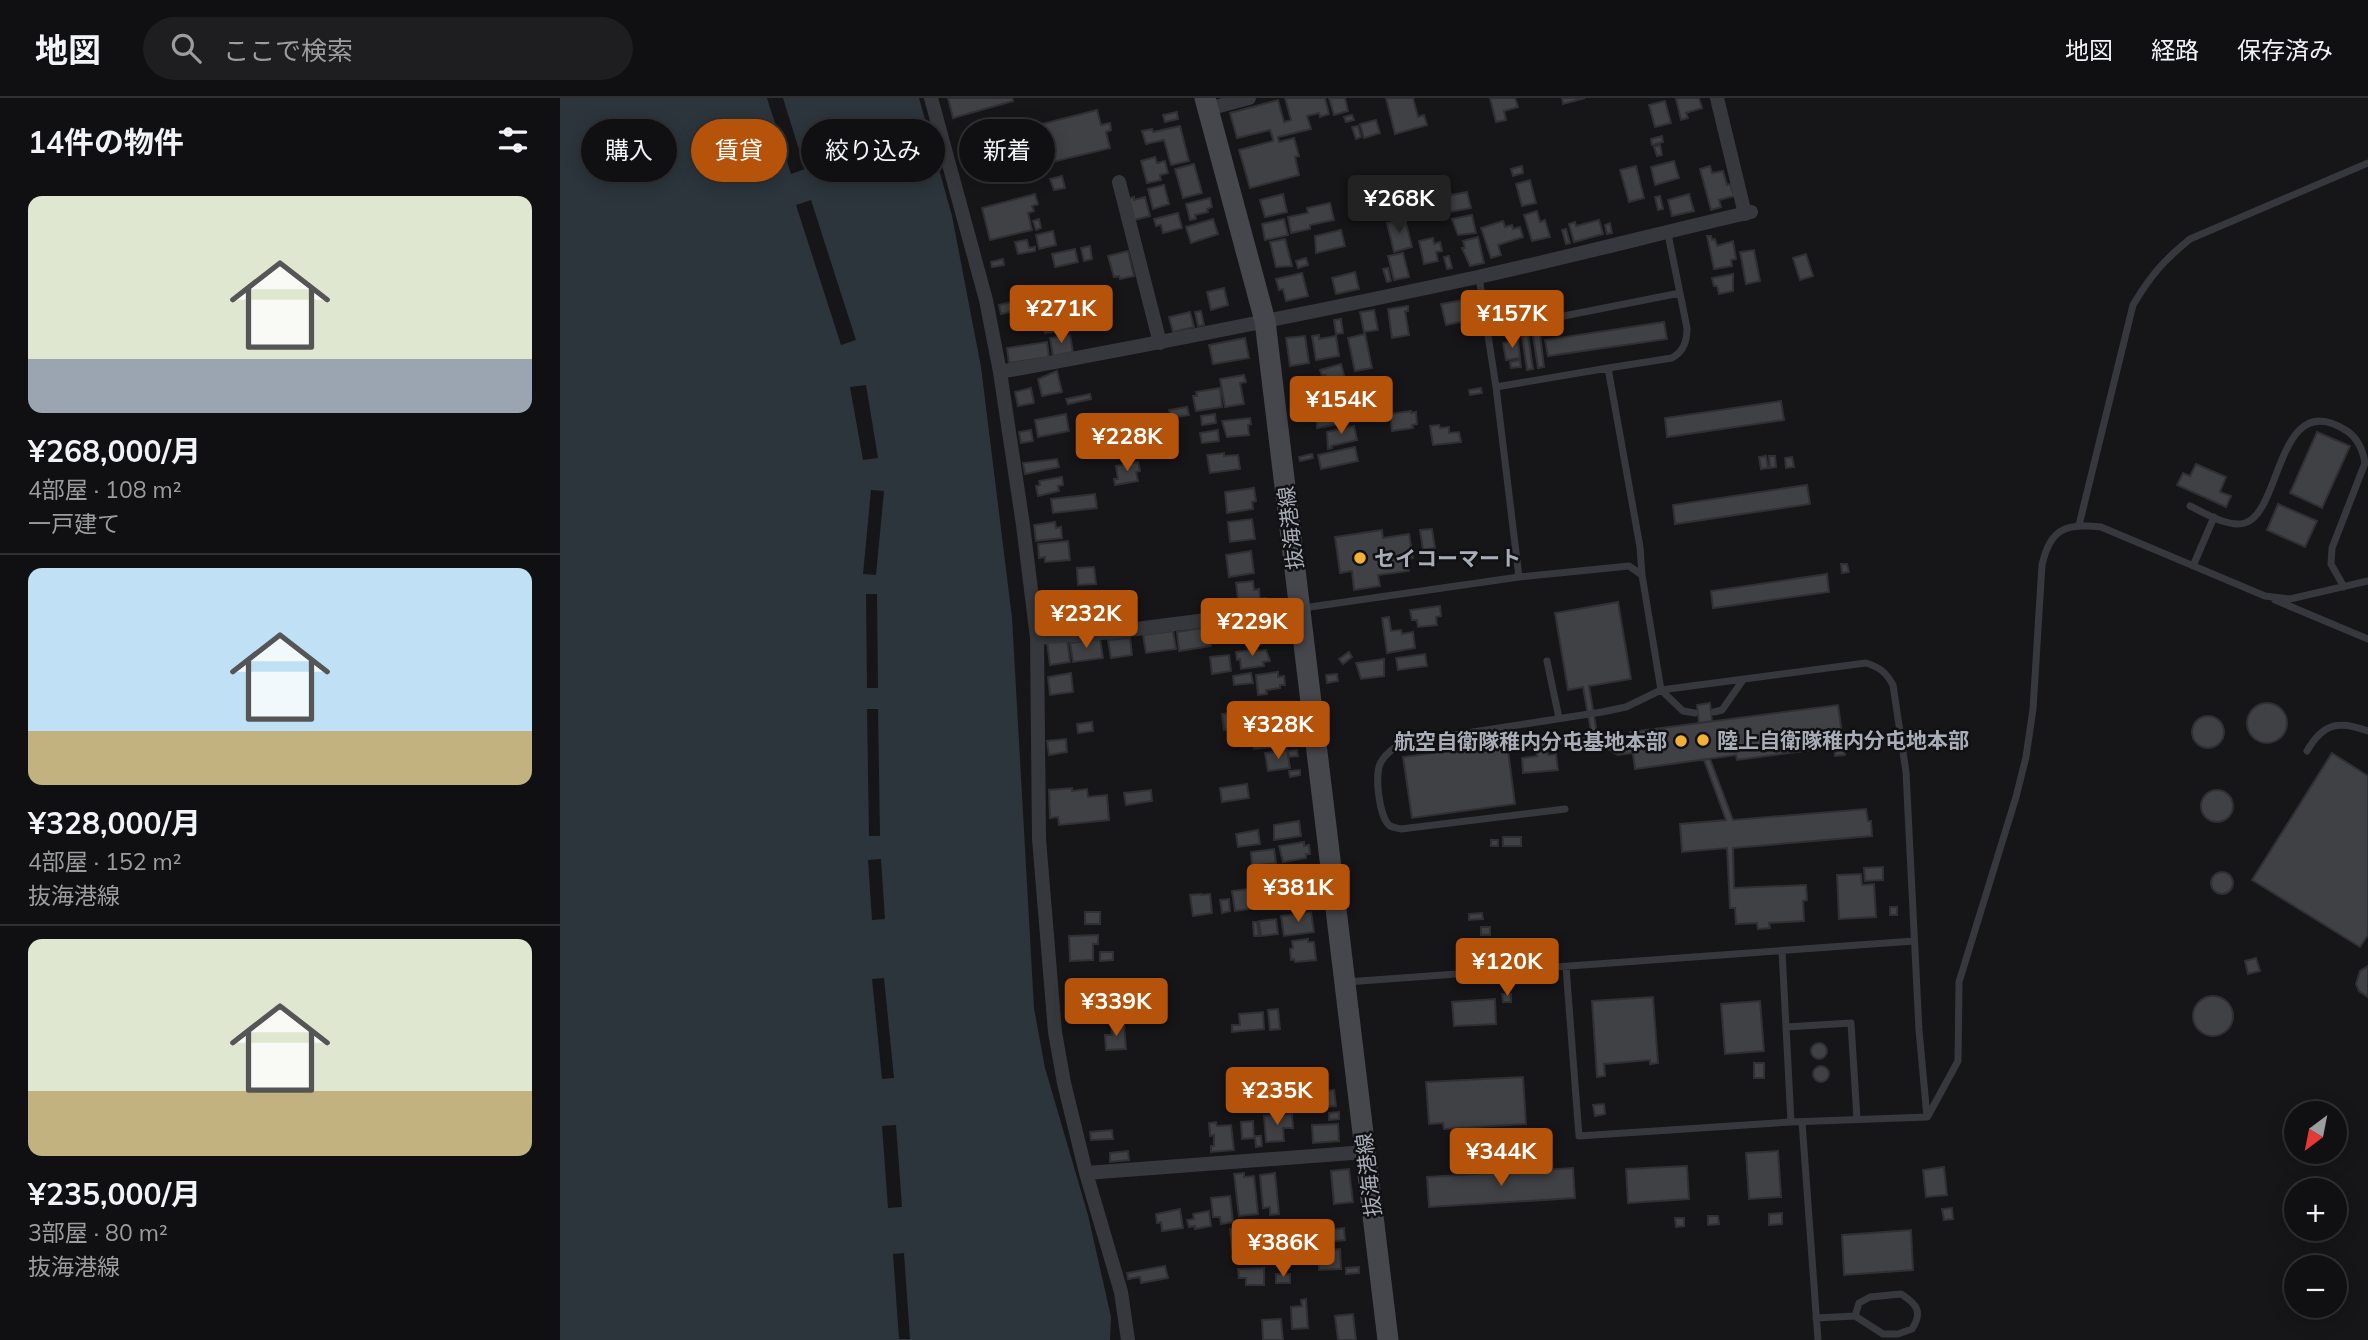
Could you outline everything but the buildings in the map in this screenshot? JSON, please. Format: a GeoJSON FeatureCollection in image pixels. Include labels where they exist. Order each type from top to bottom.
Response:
{"type":"FeatureCollection","features":[{"type":"Feature","properties":{"kind":"main road","name":"抜海港線"},"geometry":{"type":"LineString","coordinates":[[1207,103],[1265,321],[1388,1340]]}},
{"type":"Feature","properties":{"kind":"street"},"geometry":{"type":"LineString","coordinates":[[930,98],[986,300],[1000,372],[1037,638],[1039,839],[1055,1032],[1064,1083],[1086,1173],[1121,1292],[1128,1340]]}},
{"type":"Feature","properties":{"kind":"street"},"geometry":{"type":"LineString","coordinates":[[1207,103],[1249,98]]}},
{"type":"Feature","properties":{"kind":"street"},"geometry":{"type":"LineString","coordinates":[[1000,372],[1160,343],[1479,277],[1748,213],[1717,98]]}},
{"type":"Feature","properties":{"kind":"street"},"geometry":{"type":"LineString","coordinates":[[1119,182],[1160,343]]}},
{"type":"Feature","properties":{"kind":"street"},"geometry":{"type":"LineString","coordinates":[[1037,638],[1113,632],[1299,608]]}},
{"type":"Feature","properties":{"kind":"street"},"geometry":{"type":"LineString","coordinates":[[1086,1173],[1366,1152]]}},
{"type":"Feature","properties":{"kind":"lane"},"geometry":{"type":"LineString","coordinates":[[2079,524],[2133,305],[2151,275],[2190,239],[2368,163]]}},
{"type":"Feature","properties":{"kind":"lane"},"geometry":{"type":"LineString","coordinates":[[1496,387],[1672,358],[1679,354],[1687,341],[1687,328],[1668,234]]}},
{"type":"Feature","properties":{"kind":"lane"},"geometry":{"type":"LineString","coordinates":[[1479,277],[1496,387],[1519,577]]}},
{"type":"Feature","properties":{"kind":"lane"},"geometry":{"type":"LineString","coordinates":[[1488,331],[1679,293]]}},
{"type":"Feature","properties":{"kind":"lane"},"geometry":{"type":"LineString","coordinates":[[1608,368],[1640,547],[1661,690],[1683,711],[1695,713]]}},
{"type":"Feature","properties":{"kind":"lane"},"geometry":{"type":"LineString","coordinates":[[2190,506],[2233,524],[2247,523],[2258,515],[2288,445],[2297,432],[2317,422],[2328,423],[2348,431],[2363,451],[2365,463],[2332,548],[2331,564],[2344,587]]}},
{"type":"Feature","properties":{"kind":"lane"},"geometry":{"type":"LineString","coordinates":[[2193,566],[2214,516]]}},
{"type":"Feature","properties":{"kind":"lane"},"geometry":{"type":"LineString","coordinates":[[1927,1117],[1958,1061],[1959,982],[2026,757],[2033,709],[2042,565],[2047,544],[2062,530],[2079,524],[2101,527],[2368,639]]}},
{"type":"Feature","properties":{"kind":"lane"},"geometry":{"type":"LineString","coordinates":[[1299,608],[1616,566],[1629,566],[1642,575]]}},
{"type":"Feature","properties":{"kind":"lane"},"geometry":{"type":"LineString","coordinates":[[2264,596],[2290,599],[2368,581]]}},
{"type":"Feature","properties":{"kind":"lane"},"geometry":{"type":"LineString","coordinates":[[1548,661],[1559,718]]}},
{"type":"Feature","properties":{"kind":"lane"},"geometry":{"type":"LineString","coordinates":[[1565,809],[1401,829],[1389,825],[1382,815],[1377,774],[1381,761],[1388,752],[1402,743],[1626,707],[1661,690],[1866,663],[1887,674],[1893,685],[1906,772],[1914,941],[1927,1117]]}},
{"type":"Feature","properties":{"kind":"lane"},"geometry":{"type":"LineString","coordinates":[[1714,712],[1722,710],[1743,680]]}},
{"type":"Feature","properties":{"kind":"lane"},"geometry":{"type":"LineString","coordinates":[[2307,751],[2325,728],[2338,725],[2368,731]]}},
{"type":"Feature","properties":{"kind":"lane"},"geometry":{"type":"LineString","coordinates":[[1344,982],[1914,941]]}},
{"type":"Feature","properties":{"kind":"lane"},"geometry":{"type":"LineString","coordinates":[[1782,951],[1791,1122]]}},
{"type":"Feature","properties":{"kind":"lane"},"geometry":{"type":"LineString","coordinates":[[1566,967],[1579,1136],[1791,1122],[1927,1117]]}},
{"type":"Feature","properties":{"kind":"lane"},"geometry":{"type":"LineString","coordinates":[[1786,1027],[1851,1023],[1857,1119]]}},
{"type":"Feature","properties":{"kind":"lane"},"geometry":{"type":"LineString","coordinates":[[1802,1122],[1818,1340]]}},
{"type":"Feature","properties":{"kind":"lane"},"geometry":{"type":"LineString","coordinates":[[1816,1318],[1855,1316],[1883,1335],[1898,1334],[1912,1329],[1916,1323],[1918,1309],[1901,1294],[1870,1297],[1859,1303],[1855,1316]]}},
{"type":"Feature","properties":{"kind":"shaded area"},"geometry":{"type":"Polygon","coordinates":[[[560,98],[919,98],[925,119],[801,119],[801,182],[942,182],[952,216],[981,367],[1012,618],[1034,1008],[1045,1068],[1088,1215],[1111,1317],[1110,1340],[560,1340],[560,98]]]}},
{"type":"Feature","properties":{"kind":"pier"},"geometry":{"type":"Polygon","coordinates":[[[767,98],[783,98],[801,156],[801,170],[791,174],[787,161],[787,119],[774,119],[767,98]]]}},
{"type":"Feature","properties":{"kind":"pier"},"geometry":{"type":"Polygon","coordinates":[[[811,200],[856,340],[841,345],[796,205],[811,200]]]}},
{"type":"Feature","properties":{"kind":"pier"},"geometry":{"type":"Polygon","coordinates":[[[866,385],[878,458],[863,460],[850,387],[866,385]]]}},
{"type":"Feature","properties":{"kind":"pier"},"geometry":{"type":"Polygon","coordinates":[[[871,490],[884,491],[876,575],[863,574],[871,490]]]}},
{"type":"Feature","properties":{"kind":"pier"},"geometry":{"type":"Polygon","coordinates":[[[866,594],[877,594],[878,688],[867,688],[866,594]]]}},
{"type":"Feature","properties":{"kind":"pier"},"geometry":{"type":"Polygon","coordinates":[[[867,709],[878,709],[880,836],[869,836],[867,709]]]}},
{"type":"Feature","properties":{"kind":"pier"},"geometry":{"type":"Polygon","coordinates":[[[881,859],[885,919],[872,920],[868,860],[881,859]]]}},
{"type":"Feature","properties":{"kind":"pier"},"geometry":{"type":"Polygon","coordinates":[[[884,978],[894,1078],[882,1079],[872,979],[884,978]]]}},
{"type":"Feature","properties":{"kind":"pier"},"geometry":{"type":"Polygon","coordinates":[[[896,1125],[902,1207],[888,1208],[882,1126],[896,1125]]]}},
{"type":"Feature","properties":{"kind":"pier"},"geometry":{"type":"Polygon","coordinates":[[[904,1253],[910,1339],[899,1339],[893,1254],[904,1253]]]}},
{"type":"Feature","properties":{"kind":"place","name":"セイコーマート"},"geometry":{"type":"Point","coordinates":[1360,558]}},
{"type":"Feature","properties":{"kind":"place","name":"陸上自衛隊稚内分屯地本部"},"geometry":{"type":"Point","coordinates":[1703,740]}},
{"type":"Feature","properties":{"kind":"place","name":"航空自衛隊稚内分屯基地本部"},"geometry":{"type":"Point","coordinates":[1681,741]}}]}
